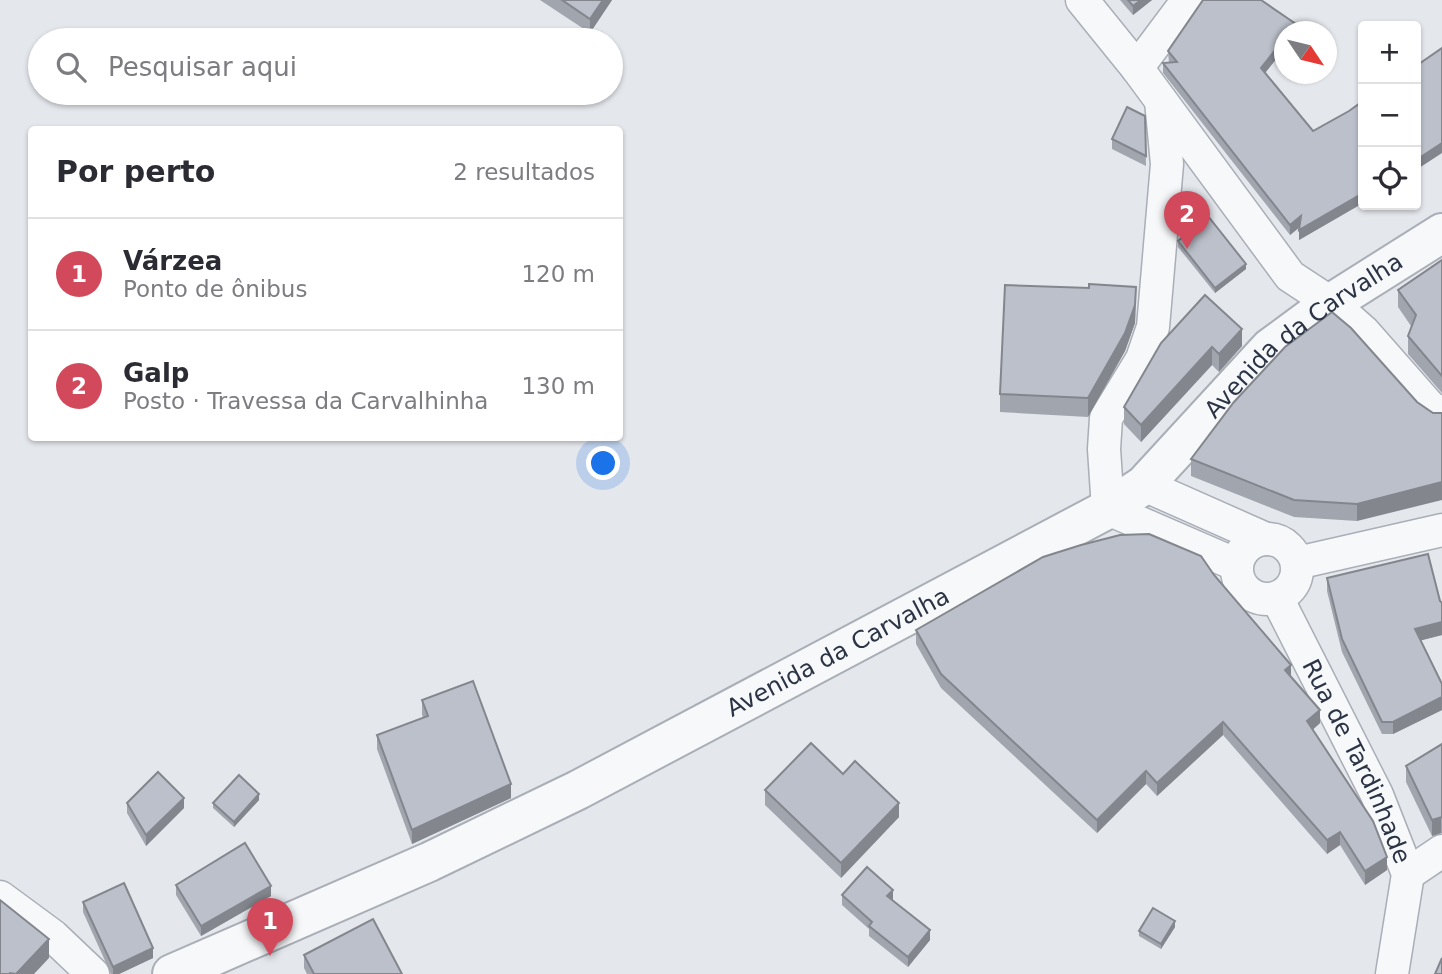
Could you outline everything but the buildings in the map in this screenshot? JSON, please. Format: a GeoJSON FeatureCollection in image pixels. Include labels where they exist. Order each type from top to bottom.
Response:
{"type":"FeatureCollection","features":[{"type":"Feature","properties":{"kind":"street"},"geometry":{"type":"LineString","coordinates":[[1082,0],[1137,68],[1290,276],[1331,303],[1364,332],[1430,407],[1442,414]]}},
{"type":"Feature","properties":{"kind":"street"},"geometry":{"type":"LineString","coordinates":[[1137,68],[1188,0]]}},
{"type":"Feature","properties":{"kind":"street"},"geometry":{"type":"LineString","coordinates":[[1161,101],[1167,164],[1153,327],[1142,359],[1106,418],[1104,449],[1108,509],[1237,565]]}},
{"type":"Feature","properties":{"kind":"street","name":"Avenida da Carvalha"},"geometry":{"type":"LineString","coordinates":[[172,974],[429,862],[578,790],[1108,509],[1144,485],[1270,348],[1331,303],[1442,233]]}},
{"type":"Feature","properties":{"kind":"street"},"geometry":{"type":"LineString","coordinates":[[1144,485],[1266,539],[1286,545],[1297,563],[1298,571],[1292,588],[1278,598],[1267,600],[1247,593],[1241,585],[1237,565],[1247,547],[1266,539]]}},
{"type":"Feature","properties":{"kind":"street"},"geometry":{"type":"LineString","coordinates":[[1297,563],[1442,530]]}},
{"type":"Feature","properties":{"kind":"street","name":"Rua de Tardinhade"},"geometry":{"type":"LineString","coordinates":[[1278,598],[1377,795],[1408,874],[1392,974]]}},
{"type":"Feature","properties":{"kind":"street"},"geometry":{"type":"LineString","coordinates":[[1408,874],[1442,851]]}},
{"type":"Feature","properties":{"kind":"street"},"geometry":{"type":"LineString","coordinates":[[0,897],[53,936],[93,974]]}},
{"type":"Feature","properties":{"kind":"place","name":"Galp"},"geometry":{"type":"Point","coordinates":[1187,249]}},
{"type":"Feature","properties":{"kind":"place","name":"Várzea"},"geometry":{"type":"Point","coordinates":[270,956]}}]}
